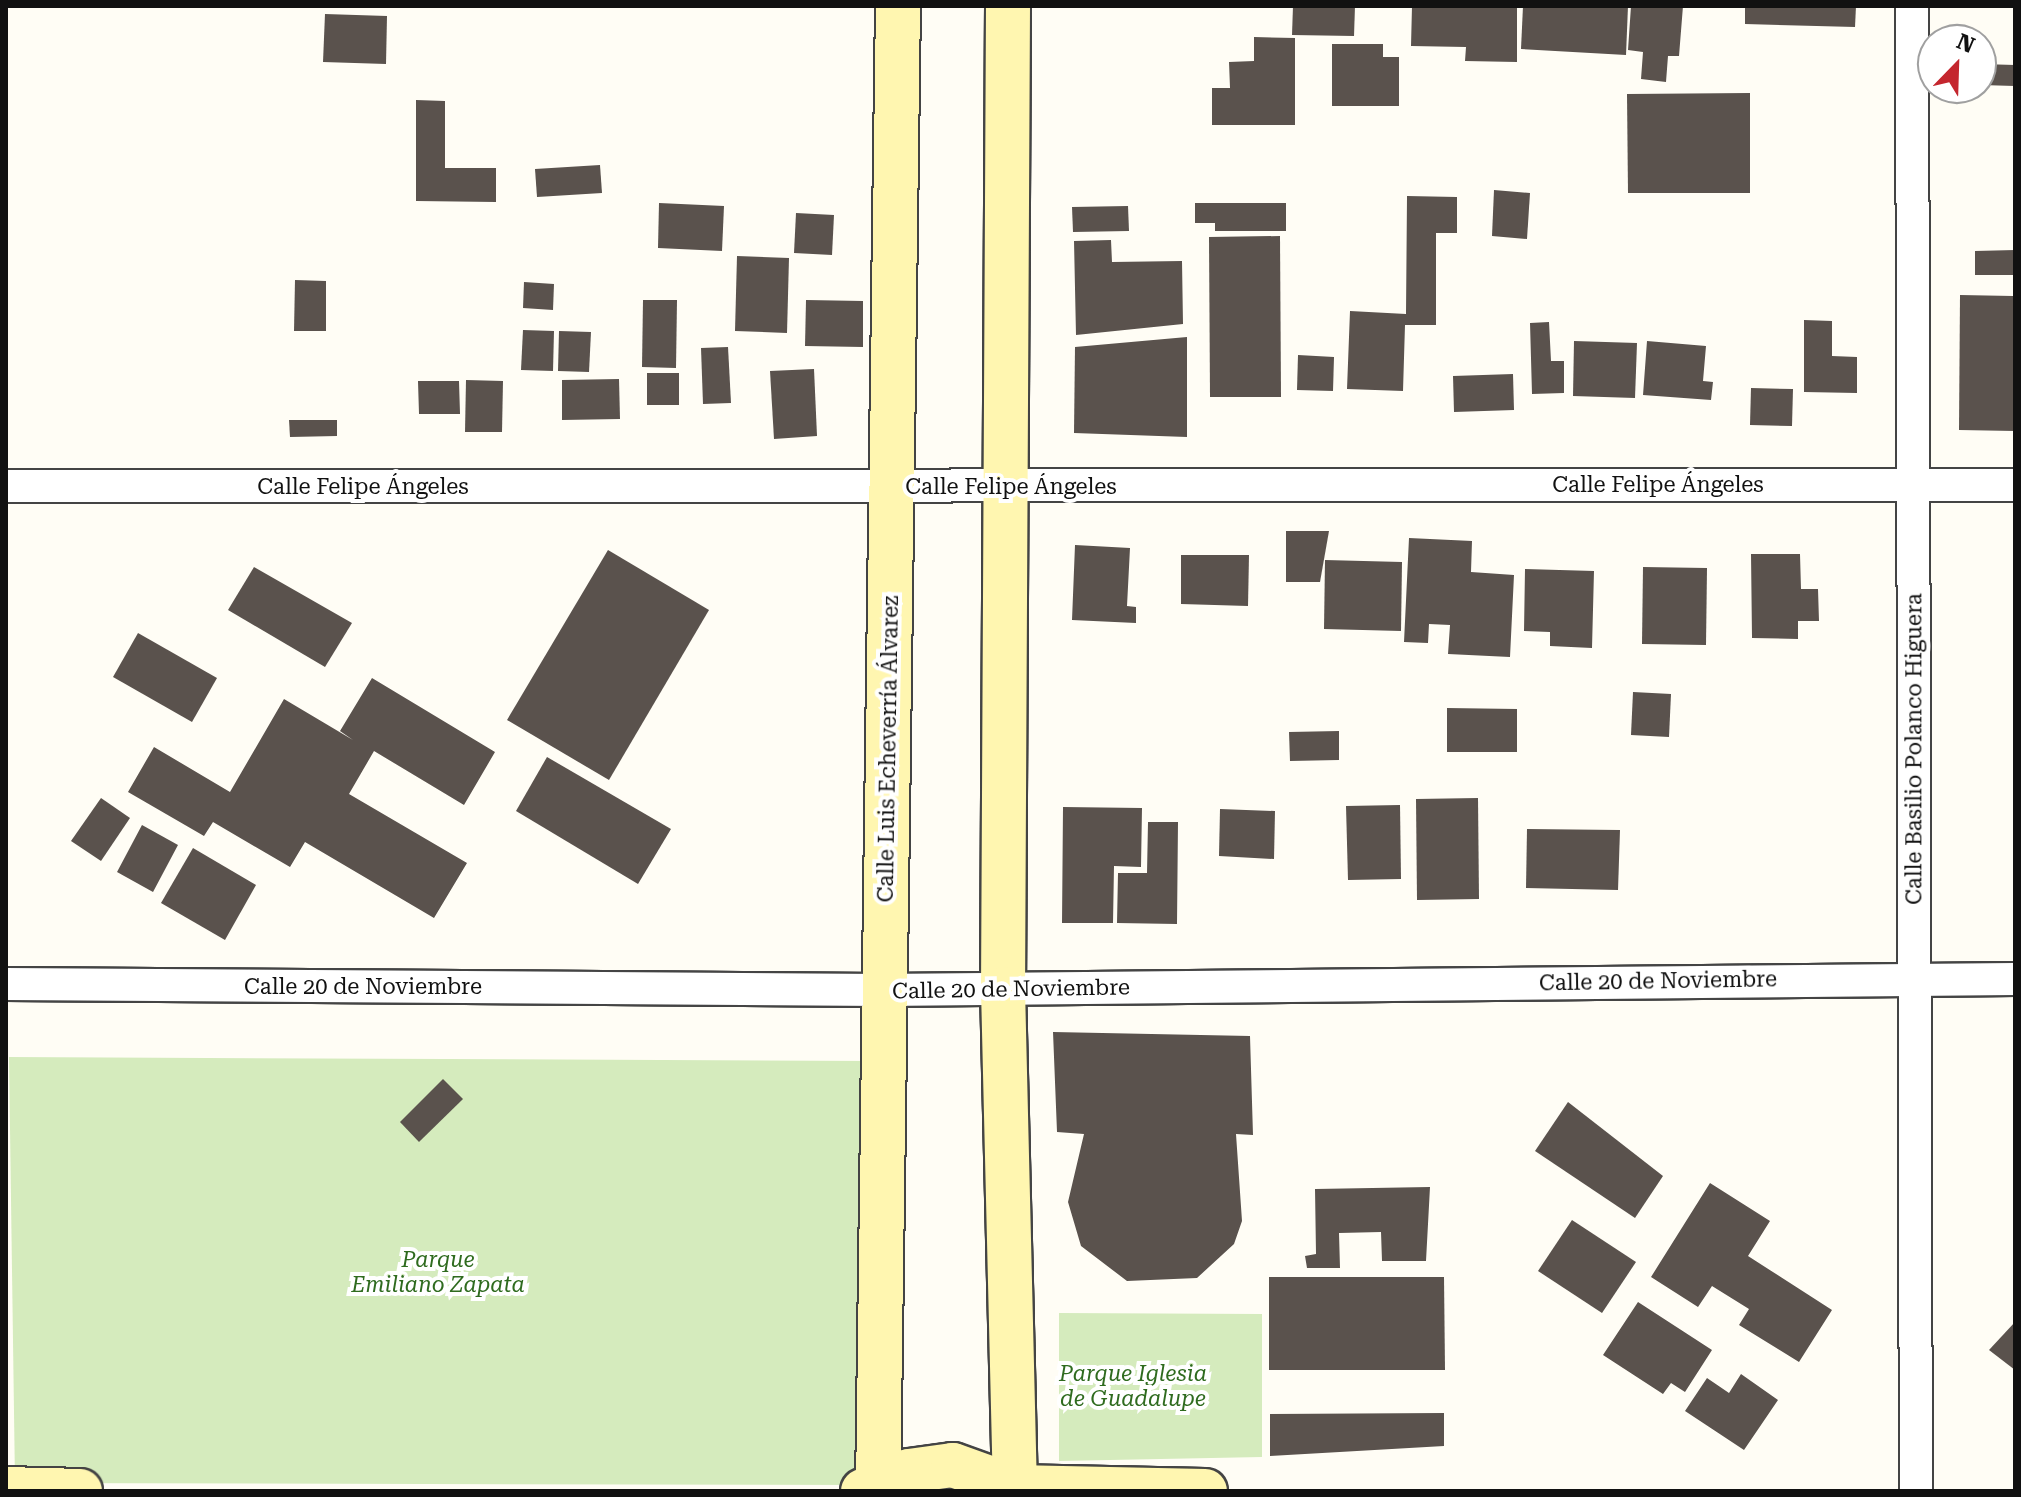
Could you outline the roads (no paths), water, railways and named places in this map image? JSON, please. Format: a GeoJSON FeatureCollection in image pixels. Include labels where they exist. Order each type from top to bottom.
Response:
{"type":"FeatureCollection","features":[{"type":"Feature","properties":{"kind":"street","name":"Calle Luis Echeverría Álvarez"},"geometry":{"type":"LineString","coordinates":[[873,1490],[887,1299],[882,990],[894,488],[898,6]]}},
{"type":"Feature","properties":{"kind":"street"},"geometry":{"type":"LineString","coordinates":[[1008,6],[1003,989],[1014,1489]]}},
{"type":"Feature","properties":{"kind":"street","name":"Calle Basilio Polanco Higuera"},"geometry":{"type":"LineString","coordinates":[[1912,6],[1916,1491]]}},
{"type":"Feature","properties":{"kind":"street","name":"Calle Felipe Ángeles"},"geometry":{"type":"LineString","coordinates":[[6,486],[894,488],[2015,485]]}},
{"type":"Feature","properties":{"kind":"street","name":"Calle 20 de Noviembre"},"geometry":{"type":"LineString","coordinates":[[6,984],[882,990],[2015,979]]}},
{"type":"Feature","properties":{"kind":"street"},"geometry":{"type":"LineString","coordinates":[[873,1490],[909,1471],[953,1465],[1014,1489],[1205,1491]]}},
{"type":"Feature","properties":{"kind":"street"},"geometry":{"type":"LineString","coordinates":[[6,1489],[80,1491]]}},
{"type":"Feature","properties":{"kind":"park label","name":"Parque Emiliano Zapata"},"geometry":{"type":"Point","coordinates":[438,1272]}},
{"type":"Feature","properties":{"kind":"park label","name":"Parque Iglesia de Guadalupe"},"geometry":{"type":"Point","coordinates":[1133,1386]}}]}
